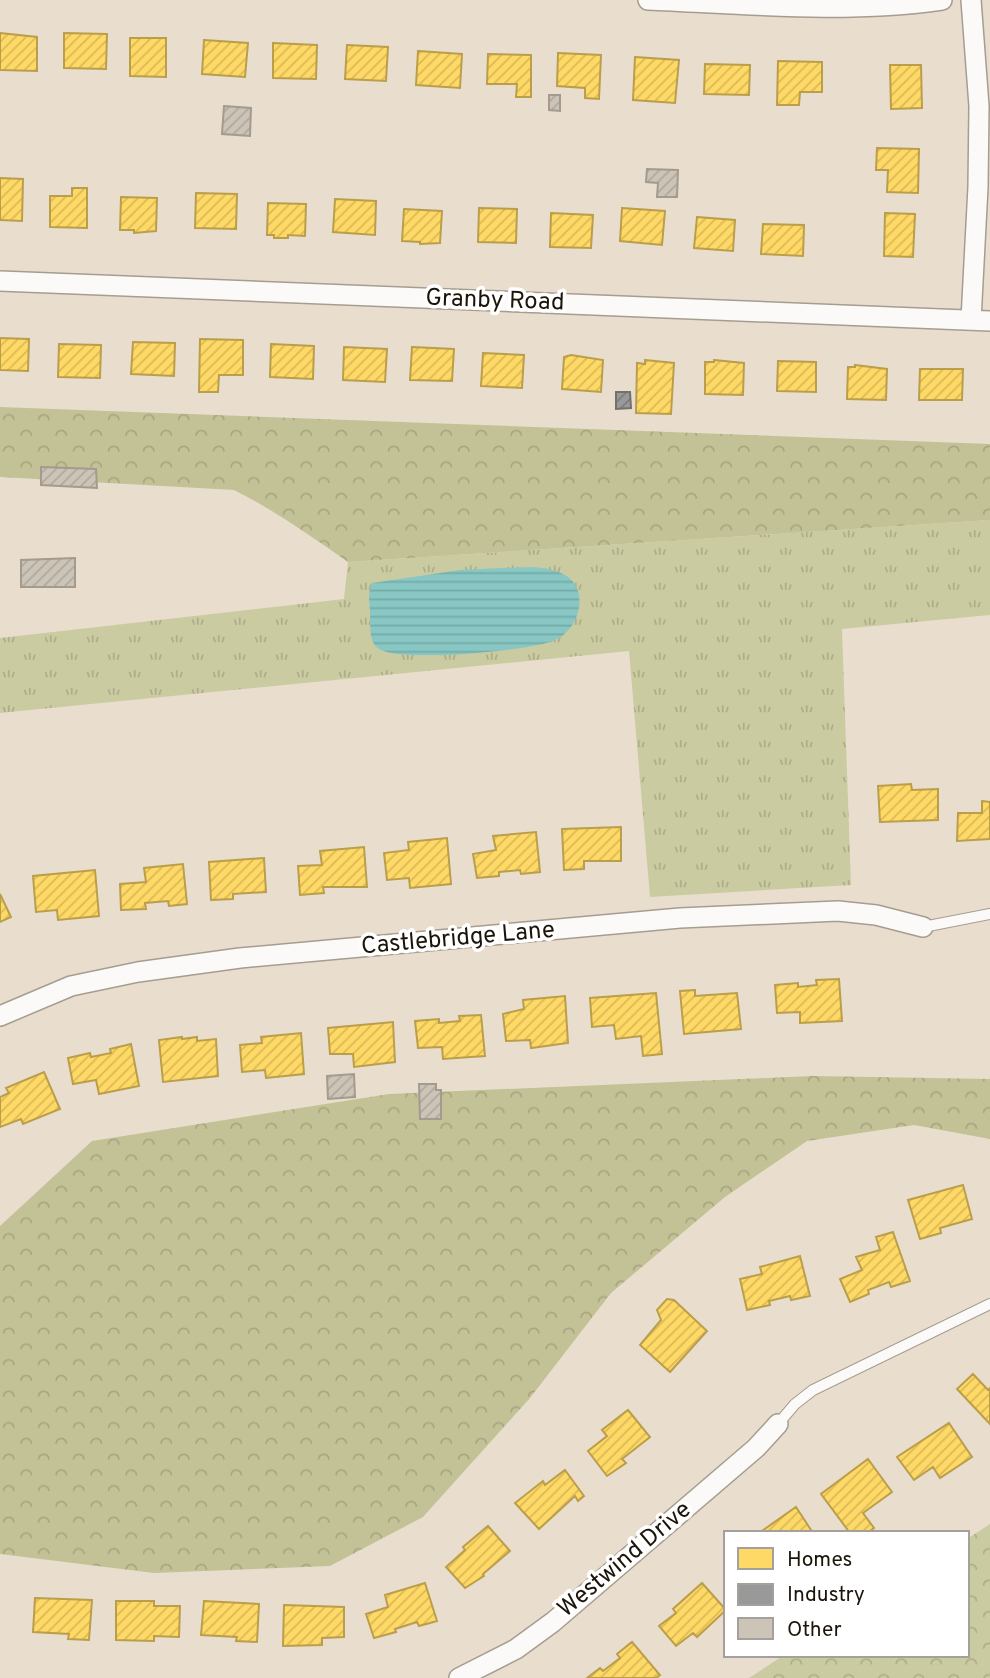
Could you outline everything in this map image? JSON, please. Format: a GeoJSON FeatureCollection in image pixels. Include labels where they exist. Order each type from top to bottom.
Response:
{"type":"FeatureCollection","features":[{"type":"Feature","properties":{"kind":"street"},"geometry":{"type":"LineString","coordinates":[[648,0],[847,8],[909,5],[942,0]]}},
{"type":"Feature","properties":{"kind":"street"},"geometry":{"type":"LineString","coordinates":[[971,0],[979,118],[980,321]]}},
{"type":"Feature","properties":{"kind":"street","name":"Granby Road"},"geometry":{"type":"LineString","coordinates":[[0,281],[980,321]]}},
{"type":"Feature","properties":{"kind":"street","name":"Castlebridge Lane"},"geometry":{"type":"LineString","coordinates":[[0,1016],[71,986],[138,972],[240,958],[693,917],[838,911],[876,915],[923,927]]}},
{"type":"Feature","properties":{"kind":"street","name":"Westwind Drive"},"geometry":{"type":"LineString","coordinates":[[459,1678],[516,1649],[553,1622],[756,1448],[778,1424]]}},
{"type":"Feature","properties":{"kind":"lane"},"geometry":{"type":"LineString","coordinates":[[923,927],[990,914]]}},
{"type":"Feature","properties":{"kind":"lane"},"geometry":{"type":"LineString","coordinates":[[778,1424],[795,1404],[813,1390],[990,1304]]}},
{"type":"Feature","properties":{"kind":"green space"},"geometry":{"type":"Polygon","coordinates":[[[0,407],[990,444],[990,520],[348,562],[278,515],[234,490],[0,477],[0,407]]]}},
{"type":"Feature","properties":{"kind":"green space"},"geometry":{"type":"Polygon","coordinates":[[[990,520],[990,615],[842,629],[851,885],[650,897],[629,651],[0,713],[0,638],[344,599],[348,562],[990,520]]]}},
{"type":"Feature","properties":{"kind":"green space"},"geometry":{"type":"Polygon","coordinates":[[[812,1076],[990,1079],[990,1139],[914,1125],[807,1141],[725,1197],[611,1293],[530,1398],[423,1517],[330,1566],[154,1573],[0,1554],[0,1226],[92,1141],[389,1094],[812,1076]]]}},
{"type":"Feature","properties":{"kind":"green space"},"geometry":{"type":"Polygon","coordinates":[[[990,1524],[990,1678],[749,1678],[781,1657],[969,1657],[969,1538],[990,1524]]]}},
{"type":"Feature","properties":{"kind":"water"},"geometry":{"type":"Polygon","coordinates":[[[532,567],[563,574],[577,589],[579,609],[575,620],[570,629],[553,641],[492,652],[437,655],[392,653],[379,649],[373,642],[369,599],[372,583],[460,570],[532,567]]]}},
{"type":"Feature","properties":{"kind":"building: Homes"},"geometry":{"type":"Polygon","coordinates":[[[0,33],[37,37],[37,71],[0,70],[0,33]]]}},
{"type":"Feature","properties":{"kind":"building: Homes"},"geometry":{"type":"Polygon","coordinates":[[[64,33],[107,34],[106,69],[64,68],[64,33]]]}},
{"type":"Feature","properties":{"kind":"building: Homes"},"geometry":{"type":"Polygon","coordinates":[[[130,38],[166,38],[166,77],[130,76],[130,38]]]}},
{"type":"Feature","properties":{"kind":"building: Homes"},"geometry":{"type":"Polygon","coordinates":[[[204,40],[248,43],[245,77],[202,74],[204,40]]]}},
{"type":"Feature","properties":{"kind":"building: Homes"},"geometry":{"type":"Polygon","coordinates":[[[273,43],[317,45],[316,79],[273,78],[273,43]]]}},
{"type":"Feature","properties":{"kind":"building: Homes"},"geometry":{"type":"Polygon","coordinates":[[[347,45],[388,47],[386,81],[345,79],[347,45]]]}},
{"type":"Feature","properties":{"kind":"building: Homes"},"geometry":{"type":"Polygon","coordinates":[[[418,51],[462,54],[460,88],[416,85],[418,51]]]}},
{"type":"Feature","properties":{"kind":"building: Homes"},"geometry":{"type":"Polygon","coordinates":[[[558,53],[601,55],[599,99],[585,98],[585,88],[557,86],[558,53]]]}},
{"type":"Feature","properties":{"kind":"building: Homes"},"geometry":{"type":"Polygon","coordinates":[[[488,54],[531,55],[531,97],[516,97],[517,84],[487,84],[488,54]]]}},
{"type":"Feature","properties":{"kind":"building: Homes"},"geometry":{"type":"Polygon","coordinates":[[[635,57],[679,60],[675,103],[633,100],[635,57]]]}},
{"type":"Feature","properties":{"kind":"building: Homes"},"geometry":{"type":"Polygon","coordinates":[[[778,61],[822,62],[822,92],[800,92],[799,105],[777,105],[778,61]]]}},
{"type":"Feature","properties":{"kind":"building: Homes"},"geometry":{"type":"Polygon","coordinates":[[[705,64],[750,65],[749,95],[704,94],[705,64]]]}},
{"type":"Feature","properties":{"kind":"building: Homes"},"geometry":{"type":"Polygon","coordinates":[[[890,65],[921,65],[922,108],[891,109],[890,65]]]}},
{"type":"Feature","properties":{"kind":"building: Homes"},"geometry":{"type":"Polygon","coordinates":[[[877,148],[919,149],[918,193],[887,192],[888,170],[876,170],[877,148]]]}},
{"type":"Feature","properties":{"kind":"building: Homes"},"geometry":{"type":"Polygon","coordinates":[[[0,178],[23,179],[22,221],[0,220],[0,178]]]}},
{"type":"Feature","properties":{"kind":"building: Homes"},"geometry":{"type":"Polygon","coordinates":[[[72,188],[87,188],[87,228],[50,227],[50,196],[72,196],[72,188]]]}},
{"type":"Feature","properties":{"kind":"building: Homes"},"geometry":{"type":"Polygon","coordinates":[[[196,193],[237,194],[236,229],[195,228],[196,193]]]}},
{"type":"Feature","properties":{"kind":"building: Homes"},"geometry":{"type":"Polygon","coordinates":[[[121,197],[157,198],[156,231],[134,233],[134,230],[120,230],[121,197]]]}},
{"type":"Feature","properties":{"kind":"building: Homes"},"geometry":{"type":"Polygon","coordinates":[[[335,199],[376,201],[375,235],[333,232],[335,199]]]}},
{"type":"Feature","properties":{"kind":"building: Homes"},"geometry":{"type":"Polygon","coordinates":[[[268,203],[306,204],[305,236],[274,238],[274,235],[267,235],[268,203]]]}},
{"type":"Feature","properties":{"kind":"building: Homes"},"geometry":{"type":"Polygon","coordinates":[[[479,208],[517,209],[516,243],[478,242],[479,208]]]}},
{"type":"Feature","properties":{"kind":"building: Homes"},"geometry":{"type":"Polygon","coordinates":[[[622,208],[665,211],[662,245],[620,241],[622,208]]]}},
{"type":"Feature","properties":{"kind":"building: Homes"},"geometry":{"type":"Polygon","coordinates":[[[404,209],[442,211],[440,243],[402,241],[404,209]]]}},
{"type":"Feature","properties":{"kind":"building: Homes"},"geometry":{"type":"Polygon","coordinates":[[[551,213],[593,215],[591,248],[550,247],[551,213]]]}},
{"type":"Feature","properties":{"kind":"building: Homes"},"geometry":{"type":"Polygon","coordinates":[[[885,213],[915,214],[913,257],[884,256],[885,213]]]}},
{"type":"Feature","properties":{"kind":"building: Homes"},"geometry":{"type":"Polygon","coordinates":[[[697,217],[735,220],[733,251],[694,248],[697,217]]]}},
{"type":"Feature","properties":{"kind":"building: Homes"},"geometry":{"type":"Polygon","coordinates":[[[763,224],[804,225],[803,256],[761,254],[763,224]]]}},
{"type":"Feature","properties":{"kind":"building: Homes"},"geometry":{"type":"Polygon","coordinates":[[[0,338],[29,339],[28,371],[0,370],[0,338]]]}},
{"type":"Feature","properties":{"kind":"building: Homes"},"geometry":{"type":"Polygon","coordinates":[[[200,339],[243,340],[243,375],[219,375],[218,392],[199,392],[200,339]]]}},
{"type":"Feature","properties":{"kind":"building: Homes"},"geometry":{"type":"Polygon","coordinates":[[[133,342],[175,343],[174,376],[131,374],[133,342]]]}},
{"type":"Feature","properties":{"kind":"building: Homes"},"geometry":{"type":"Polygon","coordinates":[[[59,344],[101,345],[100,378],[58,377],[59,344]]]}},
{"type":"Feature","properties":{"kind":"building: Homes"},"geometry":{"type":"Polygon","coordinates":[[[271,344],[314,346],[313,379],[270,377],[271,344]]]}},
{"type":"Feature","properties":{"kind":"building: Homes"},"geometry":{"type":"Polygon","coordinates":[[[344,347],[387,349],[385,382],[343,380],[344,347]]]}},
{"type":"Feature","properties":{"kind":"building: Homes"},"geometry":{"type":"Polygon","coordinates":[[[412,347],[454,349],[452,381],[410,380],[412,347]]]}},
{"type":"Feature","properties":{"kind":"building: Homes"},"geometry":{"type":"Polygon","coordinates":[[[483,353],[524,355],[522,388],[481,386],[483,353]]]}},
{"type":"Feature","properties":{"kind":"building: Homes"},"geometry":{"type":"Polygon","coordinates":[[[571,355],[603,360],[601,392],[562,389],[564,357],[571,355]]]}},
{"type":"Feature","properties":{"kind":"building: Homes"},"geometry":{"type":"Polygon","coordinates":[[[645,360],[674,363],[671,414],[636,413],[637,363],[645,364],[645,360]]]}},
{"type":"Feature","properties":{"kind":"building: Homes"},"geometry":{"type":"Polygon","coordinates":[[[714,360],[744,363],[743,395],[705,394],[705,362],[714,360]]]}},
{"type":"Feature","properties":{"kind":"building: Homes"},"geometry":{"type":"Polygon","coordinates":[[[778,361],[816,362],[816,392],[777,391],[778,361]]]}},
{"type":"Feature","properties":{"kind":"building: Homes"},"geometry":{"type":"Polygon","coordinates":[[[855,365],[887,369],[886,400],[847,399],[848,367],[855,365]]]}},
{"type":"Feature","properties":{"kind":"building: Homes"},"geometry":{"type":"Polygon","coordinates":[[[920,369],[963,369],[962,400],[919,400],[920,369]]]}},
{"type":"Feature","properties":{"kind":"building: Homes"},"geometry":{"type":"Polygon","coordinates":[[[911,784],[912,790],[938,789],[938,820],[880,822],[878,786],[911,784]]]}},
{"type":"Feature","properties":{"kind":"building: Homes"},"geometry":{"type":"Polygon","coordinates":[[[982,801],[990,802],[990,839],[957,841],[958,813],[982,813],[982,801]]]}},
{"type":"Feature","properties":{"kind":"building: Homes"},"geometry":{"type":"Polygon","coordinates":[[[621,827],[621,861],[584,861],[584,869],[564,870],[562,829],[621,827]]]}},
{"type":"Feature","properties":{"kind":"building: Homes"},"geometry":{"type":"Polygon","coordinates":[[[536,832],[540,872],[499,872],[499,876],[477,878],[473,854],[496,850],[493,836],[536,832]]]}},
{"type":"Feature","properties":{"kind":"building: Homes"},"geometry":{"type":"Polygon","coordinates":[[[447,838],[451,884],[410,888],[409,878],[387,880],[384,853],[409,850],[408,842],[447,838]]]}},
{"type":"Feature","properties":{"kind":"building: Homes"},"geometry":{"type":"Polygon","coordinates":[[[364,847],[367,887],[323,887],[324,893],[300,895],[298,866],[322,865],[320,851],[364,847]]]}},
{"type":"Feature","properties":{"kind":"building: Homes"},"geometry":{"type":"Polygon","coordinates":[[[264,858],[266,892],[233,894],[233,899],[211,900],[209,862],[264,858]]]}},
{"type":"Feature","properties":{"kind":"building: Homes"},"geometry":{"type":"Polygon","coordinates":[[[183,864],[187,904],[169,906],[168,901],[145,903],[146,909],[121,910],[120,884],[146,882],[144,868],[183,864]]]}},
{"type":"Feature","properties":{"kind":"building: Homes"},"geometry":{"type":"Polygon","coordinates":[[[95,870],[99,916],[58,920],[57,910],[36,912],[33,876],[95,870]]]}},
{"type":"Feature","properties":{"kind":"building: Homes"},"geometry":{"type":"Polygon","coordinates":[[[0,894],[11,917],[0,922],[0,894]]]}},
{"type":"Feature","properties":{"kind":"building: Homes"},"geometry":{"type":"Polygon","coordinates":[[[839,979],[842,1021],[800,1023],[800,1012],[777,1013],[775,985],[798,983],[798,987],[817,985],[816,980],[839,979]]]}},
{"type":"Feature","properties":{"kind":"building: Homes"},"geometry":{"type":"Polygon","coordinates":[[[695,990],[695,996],[737,993],[741,1029],[684,1034],[680,991],[695,990]]]}},
{"type":"Feature","properties":{"kind":"building: Homes"},"geometry":{"type":"Polygon","coordinates":[[[656,993],[662,1054],[643,1056],[641,1036],[616,1039],[614,1025],[592,1027],[590,998],[656,993]]]}},
{"type":"Feature","properties":{"kind":"building: Homes"},"geometry":{"type":"Polygon","coordinates":[[[565,996],[568,1043],[531,1048],[530,1040],[506,1041],[503,1014],[524,1009],[523,1000],[565,996]]]}},
{"type":"Feature","properties":{"kind":"building: Homes"},"geometry":{"type":"Polygon","coordinates":[[[481,1015],[485,1056],[443,1059],[442,1047],[418,1048],[415,1021],[439,1019],[439,1023],[460,1021],[459,1016],[481,1015]]]}},
{"type":"Feature","properties":{"kind":"building: Homes"},"geometry":{"type":"Polygon","coordinates":[[[393,1022],[395,1062],[354,1067],[353,1054],[330,1054],[328,1028],[393,1022]]]}},
{"type":"Feature","properties":{"kind":"building: Homes"},"geometry":{"type":"Polygon","coordinates":[[[301,1033],[304,1074],[266,1078],[265,1070],[242,1072],[240,1045],[262,1043],[261,1037],[301,1033]]]}},
{"type":"Feature","properties":{"kind":"building: Homes"},"geometry":{"type":"Polygon","coordinates":[[[197,1037],[197,1041],[216,1039],[218,1076],[163,1082],[159,1040],[197,1037]]]}},
{"type":"Feature","properties":{"kind":"building: Homes"},"geometry":{"type":"Polygon","coordinates":[[[131,1044],[139,1086],[99,1094],[96,1080],[73,1084],[68,1058],[90,1053],[91,1057],[111,1053],[110,1049],[131,1044]]]}},
{"type":"Feature","properties":{"kind":"building: Homes"},"geometry":{"type":"Polygon","coordinates":[[[44,1072],[60,1109],[23,1124],[21,1119],[0,1127],[0,1097],[9,1093],[6,1088],[44,1072]]]}},
{"type":"Feature","properties":{"kind":"building: Homes"},"geometry":{"type":"Polygon","coordinates":[[[963,1185],[972,1219],[940,1228],[941,1233],[920,1239],[908,1200],[963,1185]]]}},
{"type":"Feature","properties":{"kind":"building: Homes"},"geometry":{"type":"Polygon","coordinates":[[[893,1232],[910,1281],[891,1287],[889,1282],[868,1290],[869,1294],[850,1302],[840,1279],[862,1270],[856,1257],[880,1250],[876,1237],[893,1232]]]}},
{"type":"Feature","properties":{"kind":"building: Homes"},"geometry":{"type":"Polygon","coordinates":[[[800,1256],[810,1296],[791,1300],[790,1296],[769,1301],[770,1305],[747,1310],[740,1279],[762,1274],[760,1267],[800,1256]]]}},
{"type":"Feature","properties":{"kind":"building: Homes"},"geometry":{"type":"Polygon","coordinates":[[[667,1299],[674,1300],[707,1331],[670,1372],[640,1345],[661,1320],[657,1310],[667,1299]]]}},
{"type":"Feature","properties":{"kind":"building: Homes"},"geometry":{"type":"Polygon","coordinates":[[[973,1374],[988,1390],[990,1388],[990,1424],[957,1389],[973,1374]]]}},
{"type":"Feature","properties":{"kind":"building: Homes"},"geometry":{"type":"Polygon","coordinates":[[[628,1410],[650,1437],[622,1459],[626,1463],[607,1476],[588,1451],[607,1436],[602,1430],[628,1410]]]}},
{"type":"Feature","properties":{"kind":"building: Homes"},"geometry":{"type":"Polygon","coordinates":[[[949,1423],[972,1457],[940,1478],[933,1467],[914,1480],[897,1457],[949,1423]]]}},
{"type":"Feature","properties":{"kind":"building: Homes"},"geometry":{"type":"Polygon","coordinates":[[[868,1459],[892,1492],[863,1513],[874,1528],[870,1531],[849,1531],[821,1494],[868,1459]]]}},
{"type":"Feature","properties":{"kind":"building: Homes"},"geometry":{"type":"Polygon","coordinates":[[[565,1470],[584,1496],[578,1501],[575,1496],[539,1529],[515,1503],[543,1481],[545,1485],[565,1470]]]}},
{"type":"Feature","properties":{"kind":"building: Homes"},"geometry":{"type":"Polygon","coordinates":[[[796,1507],[812,1531],[762,1531],[796,1507]]]}},
{"type":"Feature","properties":{"kind":"building: Homes"},"geometry":{"type":"Polygon","coordinates":[[[488,1526],[510,1551],[483,1574],[484,1576],[465,1588],[446,1567],[465,1550],[463,1547],[488,1526]]]}},
{"type":"Feature","properties":{"kind":"building: Homes"},"geometry":{"type":"Polygon","coordinates":[[[425,1583],[437,1621],[419,1626],[417,1622],[374,1638],[366,1614],[388,1607],[385,1595],[425,1583]]]}},
{"type":"Feature","properties":{"kind":"building: Homes"},"geometry":{"type":"Polygon","coordinates":[[[702,1583],[724,1608],[724,1612],[697,1637],[693,1633],[676,1646],[659,1626],[676,1613],[673,1609],[702,1583]]]}},
{"type":"Feature","properties":{"kind":"building: Homes"},"geometry":{"type":"Polygon","coordinates":[[[35,1598],[92,1600],[89,1640],[68,1639],[69,1634],[33,1632],[35,1598]]]}},
{"type":"Feature","properties":{"kind":"building: Homes"},"geometry":{"type":"Polygon","coordinates":[[[116,1601],[154,1601],[154,1606],[180,1606],[179,1637],[154,1636],[154,1641],[116,1640],[116,1601]]]}},
{"type":"Feature","properties":{"kind":"building: Homes"},"geometry":{"type":"Polygon","coordinates":[[[204,1601],[259,1604],[257,1642],[236,1641],[237,1637],[201,1635],[204,1601]]]}},
{"type":"Feature","properties":{"kind":"building: Homes"},"geometry":{"type":"Polygon","coordinates":[[[284,1605],[344,1607],[344,1637],[322,1638],[322,1645],[283,1646],[284,1605]]]}},
{"type":"Feature","properties":{"kind":"building: Homes"},"geometry":{"type":"Polygon","coordinates":[[[632,1642],[660,1675],[656,1678],[587,1678],[600,1668],[603,1671],[620,1658],[617,1654],[632,1642]]]}},
{"type":"Feature","properties":{"kind":"building: Industry"},"geometry":{"type":"Polygon","coordinates":[[[616,392],[630,392],[631,408],[616,409],[616,392]]]}},
{"type":"Feature","properties":{"kind":"building: Other"},"geometry":{"type":"Polygon","coordinates":[[[549,95],[560,95],[560,111],[549,110],[549,95]]]}},
{"type":"Feature","properties":{"kind":"building: Other"},"geometry":{"type":"Polygon","coordinates":[[[224,106],[251,108],[250,136],[222,134],[224,106]]]}},
{"type":"Feature","properties":{"kind":"building: Other"},"geometry":{"type":"Polygon","coordinates":[[[647,169],[678,170],[677,197],[657,197],[658,183],[646,182],[647,169]]]}},
{"type":"Feature","properties":{"kind":"building: Other"},"geometry":{"type":"Polygon","coordinates":[[[41,467],[96,469],[97,488],[41,485],[41,467]]]}},
{"type":"Feature","properties":{"kind":"building: Other"},"geometry":{"type":"Polygon","coordinates":[[[75,558],[75,587],[21,587],[21,560],[75,558]]]}},
{"type":"Feature","properties":{"kind":"building: Other"},"geometry":{"type":"Polygon","coordinates":[[[354,1074],[355,1097],[328,1099],[327,1076],[354,1074]]]}},
{"type":"Feature","properties":{"kind":"building: Other"},"geometry":{"type":"Polygon","coordinates":[[[419,1084],[436,1084],[436,1090],[441,1090],[441,1119],[420,1119],[419,1084]]]}}]}
